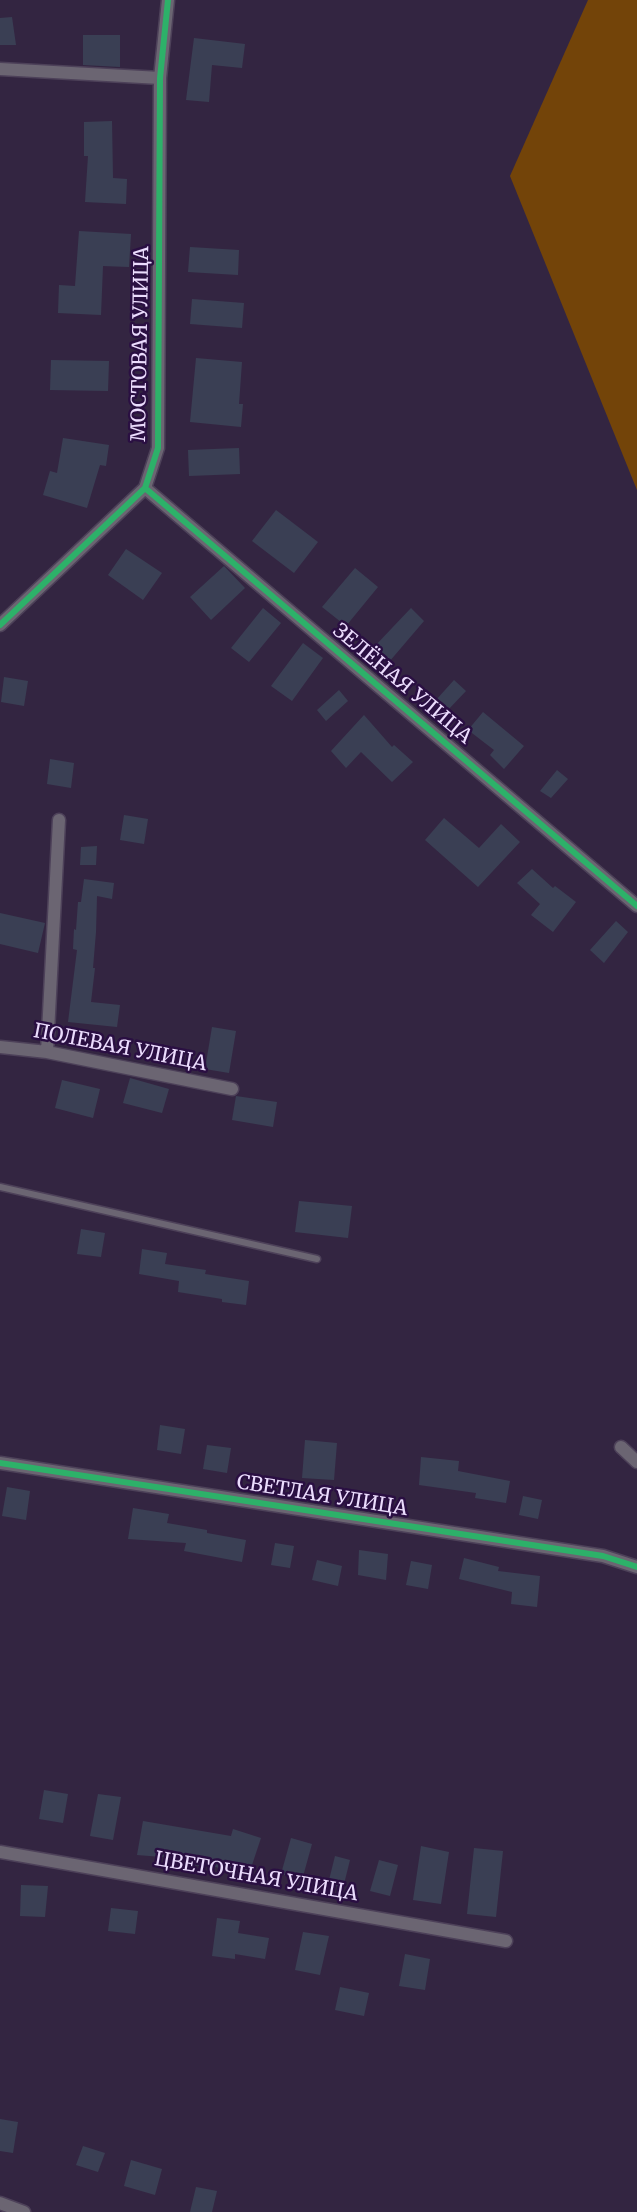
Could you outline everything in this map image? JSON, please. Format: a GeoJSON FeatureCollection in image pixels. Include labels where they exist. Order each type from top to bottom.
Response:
{"type":"FeatureCollection","features":[{"type":"Feature","properties":{"kind":"street","name":"МОСТОВАЯ УЛИЦА"},"geometry":{"type":"LineString","coordinates":[[0,625],[145,488],[158,448],[160,78],[168,0]]}},
{"type":"Feature","properties":{"kind":"street"},"geometry":{"type":"LineString","coordinates":[[0,69],[160,78]]}},
{"type":"Feature","properties":{"kind":"street","name":"ЗЕЛЁНАЯ УЛИЦА"},"geometry":{"type":"LineString","coordinates":[[145,488],[637,906]]}},
{"type":"Feature","properties":{"kind":"street"},"geometry":{"type":"LineString","coordinates":[[47,1052],[59,820]]}},
{"type":"Feature","properties":{"kind":"street","name":"ПОЛЕВАЯ УЛИЦА"},"geometry":{"type":"LineString","coordinates":[[0,1047],[47,1052],[232,1089]]}},
{"type":"Feature","properties":{"kind":"street"},"geometry":{"type":"LineString","coordinates":[[621,1447],[637,1462]]}},
{"type":"Feature","properties":{"kind":"street","name":"СВЕТЛАЯ УЛИЦА"},"geometry":{"type":"LineString","coordinates":[[0,1463],[603,1556],[637,1566]]}},
{"type":"Feature","properties":{"kind":"street","name":"ЦВЕТОЧНАЯ УЛИЦА"},"geometry":{"type":"LineString","coordinates":[[0,1852],[506,1941]]}},
{"type":"Feature","properties":{"kind":"street"},"geometry":{"type":"LineString","coordinates":[[0,2203],[24,2212]]}},
{"type":"Feature","properties":{"kind":"lane"},"geometry":{"type":"LineString","coordinates":[[0,1187],[317,1259]]}},
{"type":"Feature","properties":{"kind":"shaded area"},"geometry":{"type":"Polygon","coordinates":[[[588,0],[637,0],[637,490],[510,176],[588,0]]]}},
{"type":"Feature","properties":{"kind":"building"},"geometry":{"type":"Polygon","coordinates":[[[12,17],[16,45],[0,45],[0,18],[12,17]]]}},
{"type":"Feature","properties":{"kind":"building"},"geometry":{"type":"Polygon","coordinates":[[[83,35],[120,35],[120,67],[83,65],[83,35]]]}},
{"type":"Feature","properties":{"kind":"building"},"geometry":{"type":"Polygon","coordinates":[[[194,38],[245,44],[242,68],[212,65],[209,102],[186,100],[194,38]]]}},
{"type":"Feature","properties":{"kind":"building"},"geometry":{"type":"Polygon","coordinates":[[[112,121],[113,178],[127,179],[126,204],[85,202],[88,156],[84,156],[84,122],[112,121]]]}},
{"type":"Feature","properties":{"kind":"building"},"geometry":{"type":"Polygon","coordinates":[[[79,231],[131,234],[129,267],[103,266],[101,315],[58,313],[59,285],[75,286],[79,231]]]}},
{"type":"Feature","properties":{"kind":"building"},"geometry":{"type":"Polygon","coordinates":[[[190,247],[239,250],[238,275],[188,272],[190,247]]]}},
{"type":"Feature","properties":{"kind":"building"},"geometry":{"type":"Polygon","coordinates":[[[192,299],[244,303],[242,328],[190,324],[192,299]]]}},
{"type":"Feature","properties":{"kind":"building"},"geometry":{"type":"Polygon","coordinates":[[[196,358],[242,362],[239,404],[243,404],[241,427],[190,422],[196,358]]]}},
{"type":"Feature","properties":{"kind":"building"},"geometry":{"type":"Polygon","coordinates":[[[51,360],[109,361],[108,391],[50,390],[51,360]]]}},
{"type":"Feature","properties":{"kind":"building"},"geometry":{"type":"Polygon","coordinates":[[[63,438],[109,445],[106,466],[100,465],[87,508],[43,495],[50,471],[57,473],[63,438]]]}},
{"type":"Feature","properties":{"kind":"building"},"geometry":{"type":"Polygon","coordinates":[[[239,448],[240,474],[189,476],[188,450],[239,448]]]}},
{"type":"Feature","properties":{"kind":"building"},"geometry":{"type":"Polygon","coordinates":[[[276,510],[318,542],[294,573],[252,541],[276,510]]]}},
{"type":"Feature","properties":{"kind":"building"},"geometry":{"type":"Polygon","coordinates":[[[126,549],[162,573],[143,600],[108,575],[126,549]]]}},
{"type":"Feature","properties":{"kind":"building"},"geometry":{"type":"Polygon","coordinates":[[[224,566],[245,588],[211,620],[190,597],[224,566]]]}},
{"type":"Feature","properties":{"kind":"building"},"geometry":{"type":"Polygon","coordinates":[[[355,568],[378,587],[346,626],[322,607],[355,568]]]}},
{"type":"Feature","properties":{"kind":"building"},"geometry":{"type":"Polygon","coordinates":[[[263,608],[281,623],[249,662],[231,648],[263,608]]]}},
{"type":"Feature","properties":{"kind":"building"},"geometry":{"type":"Polygon","coordinates":[[[411,608],[424,621],[389,662],[374,647],[411,608]]]}},
{"type":"Feature","properties":{"kind":"building"},"geometry":{"type":"Polygon","coordinates":[[[303,643],[323,658],[292,701],[271,686],[303,643]]]}},
{"type":"Feature","properties":{"kind":"building"},"geometry":{"type":"Polygon","coordinates":[[[4,677],[28,681],[24,706],[1,702],[4,677]]]}},
{"type":"Feature","properties":{"kind":"building"},"geometry":{"type":"Polygon","coordinates":[[[454,680],[466,691],[447,711],[436,700],[454,680]]]}},
{"type":"Feature","properties":{"kind":"building"},"geometry":{"type":"Polygon","coordinates":[[[339,690],[348,701],[326,721],[317,710],[339,690]]]}},
{"type":"Feature","properties":{"kind":"building"},"geometry":{"type":"Polygon","coordinates":[[[483,712],[524,746],[504,769],[490,755],[494,750],[468,730],[483,712]]]}},
{"type":"Feature","properties":{"kind":"building"},"geometry":{"type":"Polygon","coordinates":[[[364,715],[392,747],[394,745],[413,762],[392,782],[361,752],[346,768],[331,751],[364,715]]]}},
{"type":"Feature","properties":{"kind":"building"},"geometry":{"type":"Polygon","coordinates":[[[50,759],[74,763],[71,788],[47,784],[50,759]]]}},
{"type":"Feature","properties":{"kind":"building"},"geometry":{"type":"Polygon","coordinates":[[[557,770],[568,779],[551,798],[540,791],[557,770]]]}},
{"type":"Feature","properties":{"kind":"building"},"geometry":{"type":"Polygon","coordinates":[[[124,815],[148,819],[144,844],[120,840],[124,815]]]}},
{"type":"Feature","properties":{"kind":"building"},"geometry":{"type":"Polygon","coordinates":[[[444,818],[479,848],[501,824],[520,842],[478,887],[425,840],[444,818]]]}},
{"type":"Feature","properties":{"kind":"building"},"geometry":{"type":"Polygon","coordinates":[[[97,846],[96,865],[80,865],[81,847],[97,846]]]}},
{"type":"Feature","properties":{"kind":"building"},"geometry":{"type":"Polygon","coordinates":[[[532,869],[553,888],[555,886],[576,902],[553,932],[531,915],[540,904],[517,883],[532,869]]]}},
{"type":"Feature","properties":{"kind":"building"},"geometry":{"type":"Polygon","coordinates":[[[84,879],[114,883],[112,899],[97,896],[93,968],[95,968],[91,1002],[120,1005],[117,1027],[68,1022],[77,950],[73,949],[74,929],[76,930],[78,902],[81,902],[84,879]]]}},
{"type":"Feature","properties":{"kind":"building"},"geometry":{"type":"Polygon","coordinates":[[[0,913],[45,923],[38,953],[0,944],[0,913]]]}},
{"type":"Feature","properties":{"kind":"building"},"geometry":{"type":"Polygon","coordinates":[[[616,921],[628,932],[604,963],[590,950],[616,921]]]}},
{"type":"Feature","properties":{"kind":"building"},"geometry":{"type":"Polygon","coordinates":[[[212,1027],[236,1031],[229,1073],[205,1069],[212,1027]]]}},
{"type":"Feature","properties":{"kind":"building"},"geometry":{"type":"Polygon","coordinates":[[[130,1078],[169,1089],[162,1113],[123,1103],[130,1078]]]}},
{"type":"Feature","properties":{"kind":"building"},"geometry":{"type":"Polygon","coordinates":[[[62,1080],[100,1089],[93,1118],[55,1108],[62,1080]]]}},
{"type":"Feature","properties":{"kind":"building"},"geometry":{"type":"Polygon","coordinates":[[[236,1096],[277,1102],[273,1127],[232,1120],[236,1096]]]}},
{"type":"Feature","properties":{"kind":"building"},"geometry":{"type":"Polygon","coordinates":[[[299,1201],[352,1206],[348,1238],[295,1232],[299,1201]]]}},
{"type":"Feature","properties":{"kind":"building"},"geometry":{"type":"Polygon","coordinates":[[[81,1229],[105,1233],[101,1257],[77,1254],[81,1229]]]}},
{"type":"Feature","properties":{"kind":"building"},"geometry":{"type":"Polygon","coordinates":[[[142,1249],[167,1253],[165,1264],[206,1270],[205,1274],[249,1281],[246,1305],[178,1292],[179,1281],[139,1274],[142,1249]]]}},
{"type":"Feature","properties":{"kind":"building"},"geometry":{"type":"Polygon","coordinates":[[[160,1425],[185,1429],[181,1454],[157,1450],[160,1425]]]}},
{"type":"Feature","properties":{"kind":"building"},"geometry":{"type":"Polygon","coordinates":[[[305,1440],[337,1443],[334,1480],[302,1478],[305,1440]]]}},
{"type":"Feature","properties":{"kind":"building"},"geometry":{"type":"Polygon","coordinates":[[[207,1445],[231,1448],[227,1473],[203,1469],[207,1445]]]}},
{"type":"Feature","properties":{"kind":"building"},"geometry":{"type":"Polygon","coordinates":[[[421,1457],[459,1461],[458,1471],[510,1481],[506,1503],[475,1498],[476,1493],[419,1485],[421,1457]]]}},
{"type":"Feature","properties":{"kind":"building"},"geometry":{"type":"Polygon","coordinates":[[[7,1487],[30,1491],[26,1520],[2,1516],[7,1487]]]}},
{"type":"Feature","properties":{"kind":"building"},"geometry":{"type":"Polygon","coordinates":[[[523,1496],[542,1500],[538,1519],[519,1515],[523,1496]]]}},
{"type":"Feature","properties":{"kind":"building"},"geometry":{"type":"Polygon","coordinates":[[[133,1508],[169,1514],[167,1523],[246,1540],[242,1562],[184,1551],[186,1543],[128,1539],[133,1508]]]}},
{"type":"Feature","properties":{"kind":"building"},"geometry":{"type":"Polygon","coordinates":[[[275,1543],[294,1546],[290,1568],[271,1565],[275,1543]]]}},
{"type":"Feature","properties":{"kind":"building"},"geometry":{"type":"Polygon","coordinates":[[[359,1550],[388,1554],[386,1580],[358,1575],[359,1550]]]}},
{"type":"Feature","properties":{"kind":"building"},"geometry":{"type":"Polygon","coordinates":[[[464,1558],[499,1567],[498,1571],[540,1576],[537,1607],[511,1604],[512,1592],[459,1579],[464,1558]]]}},
{"type":"Feature","properties":{"kind":"building"},"geometry":{"type":"Polygon","coordinates":[[[317,1560],[342,1566],[338,1586],[312,1580],[317,1560]]]}},
{"type":"Feature","properties":{"kind":"building"},"geometry":{"type":"Polygon","coordinates":[[[411,1561],[432,1565],[428,1589],[406,1585],[411,1561]]]}},
{"type":"Feature","properties":{"kind":"building"},"geometry":{"type":"Polygon","coordinates":[[[44,1790],[68,1794],[63,1823],[39,1819],[44,1790]]]}},
{"type":"Feature","properties":{"kind":"building"},"geometry":{"type":"Polygon","coordinates":[[[98,1794],[121,1797],[113,1840],[90,1836],[98,1794]]]}},
{"type":"Feature","properties":{"kind":"building"},"geometry":{"type":"Polygon","coordinates":[[[143,1821],[231,1836],[233,1829],[261,1838],[248,1877],[206,1864],[206,1867],[186,1864],[187,1859],[137,1855],[143,1821]]]}},
{"type":"Feature","properties":{"kind":"building"},"geometry":{"type":"Polygon","coordinates":[[[291,1838],[312,1844],[302,1880],[281,1874],[291,1838]]]}},
{"type":"Feature","properties":{"kind":"building"},"geometry":{"type":"Polygon","coordinates":[[[421,1846],[449,1852],[441,1904],[413,1900],[421,1846]]]}},
{"type":"Feature","properties":{"kind":"building"},"geometry":{"type":"Polygon","coordinates":[[[474,1848],[503,1851],[496,1917],[467,1914],[474,1848]]]}},
{"type":"Feature","properties":{"kind":"building"},"geometry":{"type":"Polygon","coordinates":[[[335,1856],[350,1860],[343,1888],[328,1884],[335,1856]]]}},
{"type":"Feature","properties":{"kind":"building"},"geometry":{"type":"Polygon","coordinates":[[[379,1860],[398,1865],[390,1896],[370,1891],[379,1860]]]}},
{"type":"Feature","properties":{"kind":"building"},"geometry":{"type":"Polygon","coordinates":[[[21,1885],[48,1886],[45,1917],[20,1916],[21,1885]]]}},
{"type":"Feature","properties":{"kind":"building"},"geometry":{"type":"Polygon","coordinates":[[[111,1908],[138,1911],[135,1934],[108,1931],[111,1908]]]}},
{"type":"Feature","properties":{"kind":"building"},"geometry":{"type":"Polygon","coordinates":[[[217,1918],[240,1921],[238,1933],[269,1938],[265,1959],[235,1954],[235,1959],[212,1956],[217,1918]]]}},
{"type":"Feature","properties":{"kind":"building"},"geometry":{"type":"Polygon","coordinates":[[[303,1932],[329,1936],[320,1975],[295,1970],[303,1932]]]}},
{"type":"Feature","properties":{"kind":"building"},"geometry":{"type":"Polygon","coordinates":[[[405,1954],[430,1959],[425,1990],[399,1986],[405,1954]]]}},
{"type":"Feature","properties":{"kind":"building"},"geometry":{"type":"Polygon","coordinates":[[[340,1987],[369,1993],[364,2016],[335,2010],[340,1987]]]}},
{"type":"Feature","properties":{"kind":"building"},"geometry":{"type":"Polygon","coordinates":[[[0,2119],[18,2122],[13,2153],[0,2151],[0,2119]]]}},
{"type":"Feature","properties":{"kind":"building"},"geometry":{"type":"Polygon","coordinates":[[[83,2146],[105,2153],[98,2172],[76,2165],[83,2146]]]}},
{"type":"Feature","properties":{"kind":"building"},"geometry":{"type":"Polygon","coordinates":[[[131,2160],[162,2169],[155,2195],[124,2186],[131,2160]]]}},
{"type":"Feature","properties":{"kind":"building"},"geometry":{"type":"Polygon","coordinates":[[[196,2187],[217,2191],[212,2212],[190,2212],[196,2187]]]}},
{"type":"Feature","properties":{"kind":"cycle path"},"geometry":{"type":"LineString","coordinates":[[0,625],[145,488],[158,448],[160,78],[168,0]]}},
{"type":"Feature","properties":{"kind":"cycle path"},"geometry":{"type":"LineString","coordinates":[[145,488],[637,906]]}},
{"type":"Feature","properties":{"kind":"cycle path"},"geometry":{"type":"LineString","coordinates":[[0,1463],[603,1556],[637,1567]]}}]}
